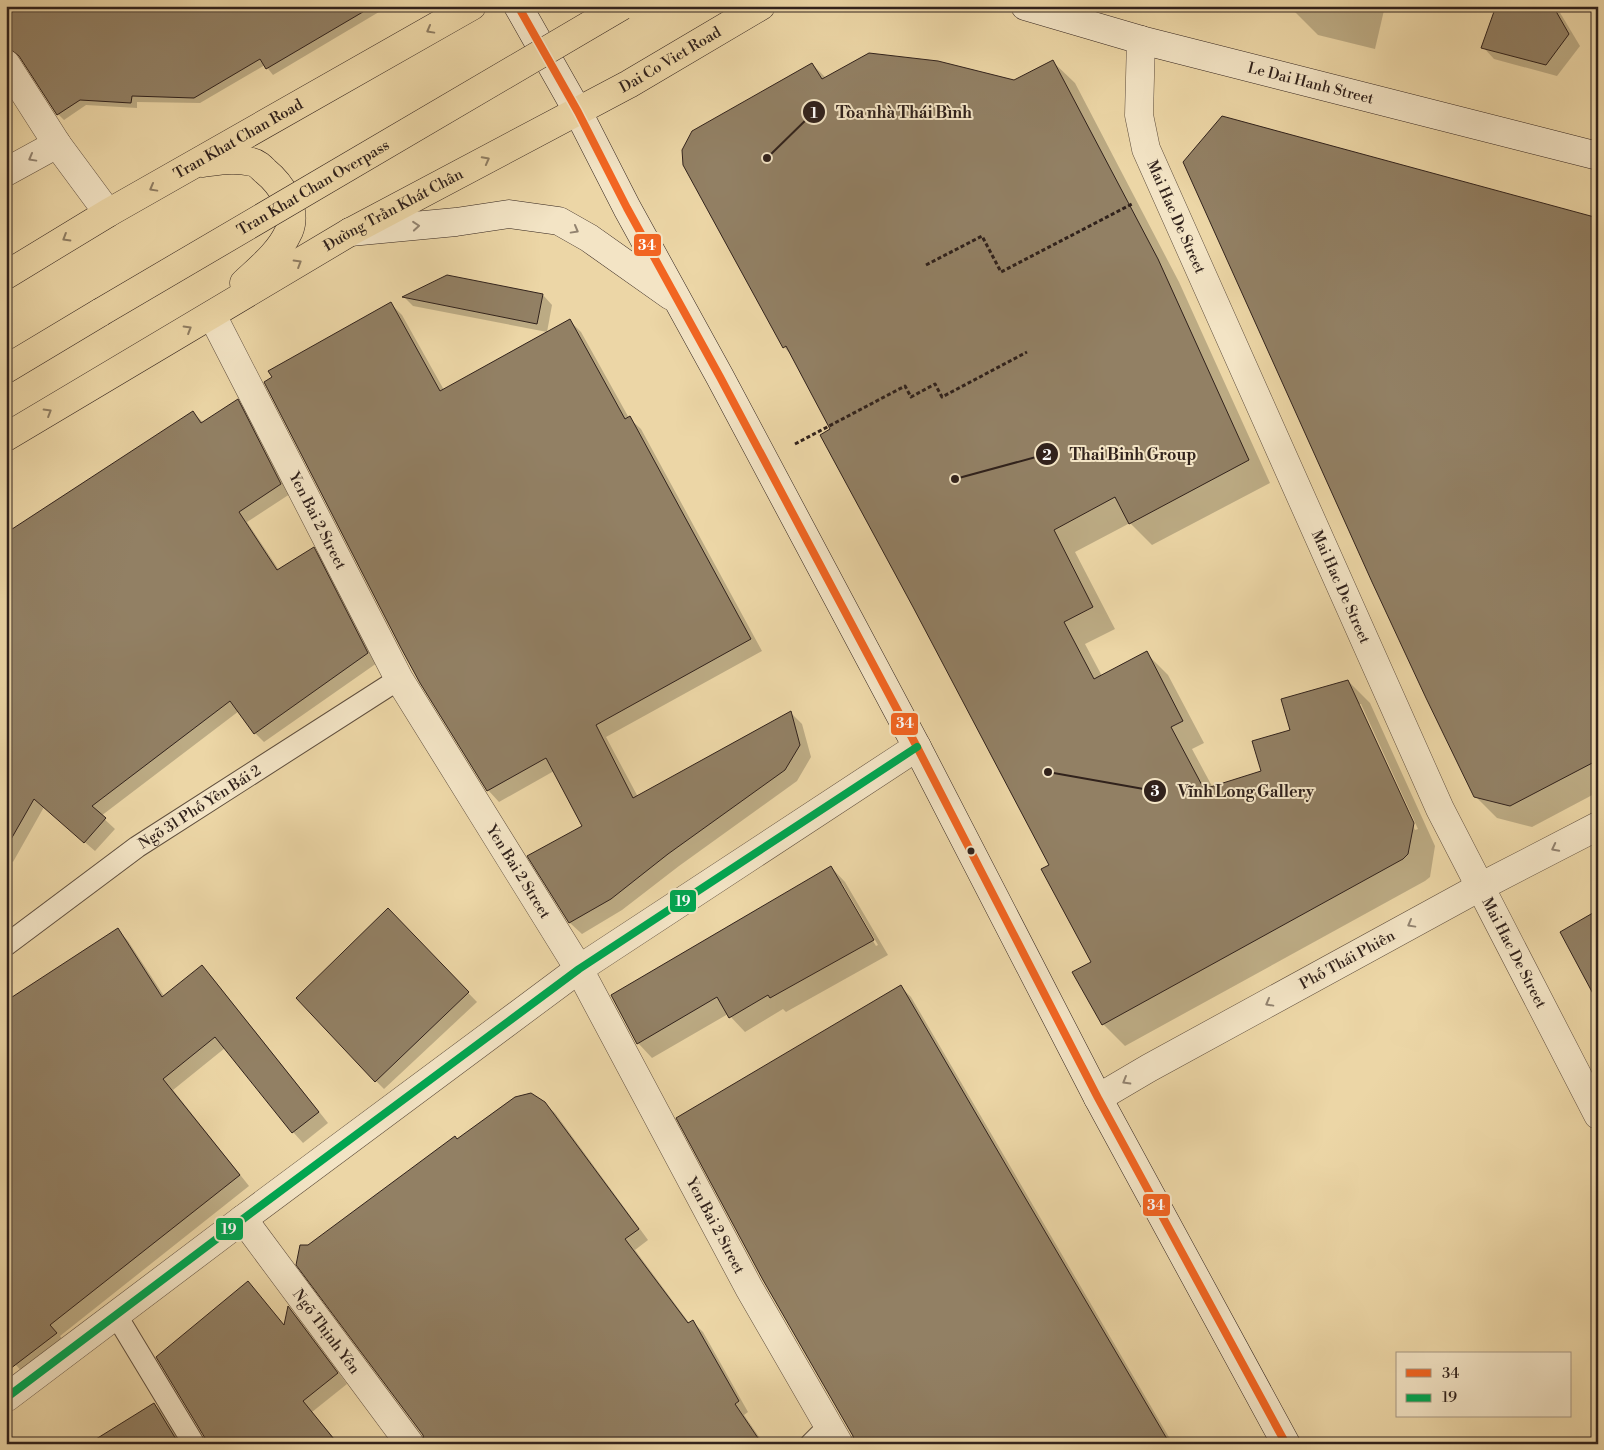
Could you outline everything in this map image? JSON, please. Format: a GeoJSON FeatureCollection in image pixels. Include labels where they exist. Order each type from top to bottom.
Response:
{"type":"FeatureCollection","features":[{"type":"Feature","properties":{"kind":"main road","name":"Tran Khat Chan Road"},"geometry":{"type":"LineString","coordinates":[[6,275],[108,213],[472,6]]}},
{"type":"Feature","properties":{"kind":"main road","name":"Tran Khat Chan Overpass"},"geometry":{"type":"LineString","coordinates":[[6,369],[622,6]]}},
{"type":"Feature","properties":{"kind":"main road","name":"Dai Co Viet Road"},"geometry":{"type":"LineString","coordinates":[[578,112],[630,84],[761,6]]}},
{"type":"Feature","properties":{"kind":"main road","name":"Đường Trần Khát Chân"},"geometry":{"type":"LineString","coordinates":[[212,315],[350,232],[578,112]]}},
{"type":"Feature","properties":{"kind":"main road"},"geometry":{"type":"LineString","coordinates":[[6,437],[212,315],[274,254],[289,230],[291,210],[285,192],[272,176],[255,163],[235,159],[196,164]]}},
{"type":"Feature","properties":{"kind":"street"},"geometry":{"type":"LineString","coordinates":[[518,6],[578,112],[627,208],[917,747],[1098,1098],[1286,1444]]}},
{"type":"Feature","properties":{"kind":"street","name":"Le Dai Hanh Street"},"geometry":{"type":"LineString","coordinates":[[1024,6],[1141,40],[1598,156]]}},
{"type":"Feature","properties":{"kind":"street","name":"Mai Hac De Street"},"geometry":{"type":"LineString","coordinates":[[1141,40],[1139,115],[1146,149],[1440,809],[1598,1115]]}},
{"type":"Feature","properties":{"kind":"street"},"geometry":{"type":"LineString","coordinates":[[6,64],[57,144],[108,213]]}},
{"type":"Feature","properties":{"kind":"street"},"geometry":{"type":"LineString","coordinates":[[6,172],[57,144]]}},
{"type":"Feature","properties":{"kind":"street"},"geometry":{"type":"LineString","coordinates":[[350,232],[448,223],[510,214],[558,221],[589,238],[678,301]]}},
{"type":"Feature","properties":{"kind":"street","name":"Yen Bai 2 Street"},"geometry":{"type":"LineString","coordinates":[[212,315],[399,679],[579,969],[749,1288],[826,1438]]}},
{"type":"Feature","properties":{"kind":"street"},"geometry":{"type":"LineString","coordinates":[[6,1398],[243,1218],[579,969],[917,747]]}},
{"type":"Feature","properties":{"kind":"street","name":"Phố Thái Phiên"},"geometry":{"type":"LineString","coordinates":[[1098,1098],[1480,887],[1598,826]]}},
{"type":"Feature","properties":{"kind":"street","name":"Ngõ Thịnh Yên"},"geometry":{"type":"LineString","coordinates":[[243,1218],[410,1444]]}},
{"type":"Feature","properties":{"kind":"lane","name":"Ngõ 31 Phố Yên Bái 2"},"geometry":{"type":"LineString","coordinates":[[6,945],[137,847],[399,679]]}},
{"type":"Feature","properties":{"kind":"lane"},"geometry":{"type":"LineString","coordinates":[[116,1315],[194,1444]]}},
{"type":"Feature","properties":{"kind":"path"},"geometry":{"type":"LineString","coordinates":[[926,266],[982,236],[1001,272],[1164,188]]}},
{"type":"Feature","properties":{"kind":"path"},"geometry":{"type":"LineString","coordinates":[[764,461],[905,386],[911,397],[935,384],[942,397],[1026,352]]}},
{"type":"Feature","properties":{"kind":"building"},"geometry":{"type":"Polygon","coordinates":[[[6,6],[373,6],[266,69],[260,59],[194,98],[132,96],[131,103],[80,100],[57,115],[19,56],[6,43],[6,6]]]}},
{"type":"Feature","properties":{"kind":"building"},"geometry":{"type":"Polygon","coordinates":[[[1496,6],[1553,6],[1569,34],[1546,65],[1481,48],[1496,6]]]}},
{"type":"Feature","properties":{"kind":"building"},"geometry":{"type":"Polygon","coordinates":[[[869,53],[938,61],[1014,80],[1053,60],[1158,259],[1249,460],[1129,524],[1115,497],[1054,530],[1093,607],[1064,622],[1094,679],[1147,651],[1183,721],[1171,727],[1204,789],[1261,771],[1252,741],[1290,730],[1281,699],[1348,680],[1414,823],[1408,854],[1403,859],[1102,1025],[1072,972],[1091,962],[1041,869],[1049,865],[820,435],[830,429],[786,346],[783,348],[683,165],[682,150],[692,131],[812,63],[822,79],[869,53]]]}},
{"type":"Feature","properties":{"kind":"building"},"geometry":{"type":"Polygon","coordinates":[[[1222,116],[1598,218],[1598,760],[1510,806],[1474,797],[1372,582],[1183,162],[1222,116]]]}},
{"type":"Feature","properties":{"kind":"building"},"geometry":{"type":"Polygon","coordinates":[[[447,275],[543,294],[537,324],[402,297],[447,275]]]}},
{"type":"Feature","properties":{"kind":"building"},"geometry":{"type":"Polygon","coordinates":[[[391,302],[440,391],[570,319],[625,419],[630,416],[751,639],[596,725],[633,798],[791,711],[800,745],[785,770],[668,854],[611,899],[569,923],[527,856],[582,826],[546,758],[487,791],[420,683],[264,382],[272,377],[268,371],[391,302]]]}},
{"type":"Feature","properties":{"kind":"building"},"geometry":{"type":"Polygon","coordinates":[[[238,399],[281,484],[239,512],[277,570],[314,547],[368,653],[254,734],[230,701],[92,806],[106,818],[84,843],[34,799],[6,848],[6,533],[193,411],[201,423],[238,399]]]}},
{"type":"Feature","properties":{"kind":"building"},"geometry":{"type":"Polygon","coordinates":[[[831,866],[874,940],[770,998],[768,995],[729,1018],[717,997],[637,1044],[611,995],[831,866]]]}},
{"type":"Feature","properties":{"kind":"building"},"geometry":{"type":"Polygon","coordinates":[[[388,908],[469,992],[375,1082],[296,998],[388,908]]]}},
{"type":"Feature","properties":{"kind":"building"},"geometry":{"type":"Polygon","coordinates":[[[1598,910],[1598,1003],[1560,932],[1598,910]]]}},
{"type":"Feature","properties":{"kind":"building"},"geometry":{"type":"Polygon","coordinates":[[[118,928],[162,997],[202,965],[319,1112],[292,1133],[215,1037],[163,1079],[240,1175],[50,1325],[57,1333],[6,1372],[6,1001],[118,928]]]}},
{"type":"Feature","properties":{"kind":"building"},"geometry":{"type":"Polygon","coordinates":[[[901,985],[1170,1444],[855,1444],[853,1436],[763,1280],[676,1118],[901,985]]]}},
{"type":"Feature","properties":{"kind":"building"},"geometry":{"type":"Polygon","coordinates":[[[531,1093],[545,1102],[639,1229],[625,1239],[688,1323],[693,1320],[739,1401],[735,1404],[762,1444],[425,1444],[423,1435],[296,1265],[300,1245],[308,1245],[455,1136],[457,1139],[515,1097],[531,1093]]]}},
{"type":"Feature","properties":{"kind":"building"},"geometry":{"type":"Polygon","coordinates":[[[248,1281],[284,1325],[288,1306],[338,1373],[303,1401],[338,1444],[206,1444],[205,1438],[156,1357],[248,1281]]]}},
{"type":"Feature","properties":{"kind":"building"},"geometry":{"type":"Polygon","coordinates":[[[154,1403],[179,1444],[88,1444],[154,1403]]]}},
{"type":"Feature","properties":{"kind":"transit line","name":"34"},"geometry":{"type":"LineString","coordinates":[[518,6],[578,112],[627,208],[720,377],[917,747],[1098,1098],[1286,1444]]}},
{"type":"Feature","properties":{"kind":"transit line","name":"19"},"geometry":{"type":"LineString","coordinates":[[6,1398],[579,969],[917,747]]}},
{"type":"Feature","properties":{"kind":"place","name":"Tòa nhà Thái Bình"},"geometry":{"type":"Point","coordinates":[767,158]}},
{"type":"Feature","properties":{"kind":"place","name":"Thai Binh Group"},"geometry":{"type":"Point","coordinates":[955,479]}},
{"type":"Feature","properties":{"kind":"place","name":"Vĩnh Long Gallery"},"geometry":{"type":"Point","coordinates":[1048,772]}}]}
